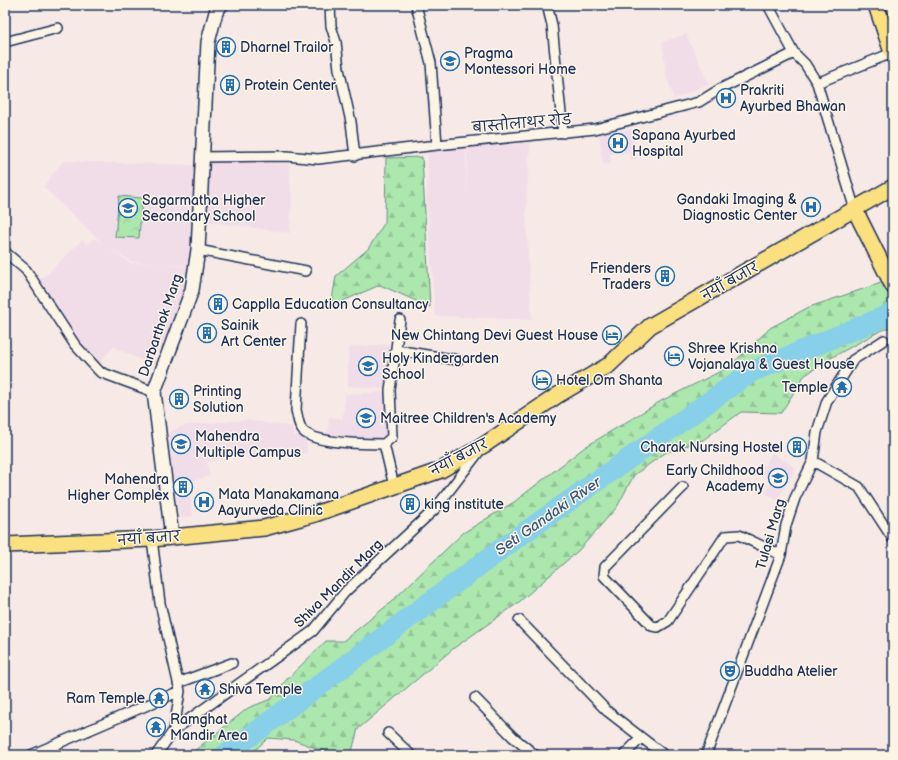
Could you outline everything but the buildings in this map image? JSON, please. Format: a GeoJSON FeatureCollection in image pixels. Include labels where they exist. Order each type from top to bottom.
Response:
{"type":"FeatureCollection","features":[{"type":"Feature","properties":{"kind":"main road","name":"Darbarthok Marg"},"geometry":{"type":"LineString","coordinates":[[172,537],[154,392],[192,290],[198,250],[201,156],[208,42],[216,12],[221,5]]}},
{"type":"Feature","properties":{"kind":"main road"},"geometry":{"type":"LineString","coordinates":[[876,5],[893,54]]}},
{"type":"Feature","properties":{"kind":"main road","name":"नयाँ बजार"},"geometry":{"type":"LineString","coordinates":[[5,545],[152,539],[264,528],[315,514],[441,470],[484,445],[558,395],[609,365],[650,326],[893,187]]}},
{"type":"Feature","properties":{"kind":"main road"},"geometry":{"type":"LineString","coordinates":[[855,210],[893,286]]}},
{"type":"Feature","properties":{"kind":"street"},"geometry":{"type":"LineString","coordinates":[[330,5],[331,26],[336,42],[339,69],[351,122],[355,156]]}},
{"type":"Feature","properties":{"kind":"street"},"geometry":{"type":"LineString","coordinates":[[416,5],[431,63],[437,145]]}},
{"type":"Feature","properties":{"kind":"street"},"geometry":{"type":"LineString","coordinates":[[547,5],[552,25],[563,133]]}},
{"type":"Feature","properties":{"kind":"street"},"geometry":{"type":"LineString","coordinates":[[768,5],[794,53],[805,64],[816,83],[855,210]]}},
{"type":"Feature","properties":{"kind":"street"},"geometry":{"type":"LineString","coordinates":[[5,42],[58,28]]}},
{"type":"Feature","properties":{"kind":"street","name":"बास्तोलाथर रोड"},"geometry":{"type":"LineString","coordinates":[[201,156],[287,156],[318,159],[595,129],[699,102],[720,89],[794,53]]}},
{"type":"Feature","properties":{"kind":"street"},"geometry":{"type":"LineString","coordinates":[[816,83],[893,54]]}},
{"type":"Feature","properties":{"kind":"street"},"geometry":{"type":"LineString","coordinates":[[198,250],[306,271]]}},
{"type":"Feature","properties":{"kind":"street"},"geometry":{"type":"LineString","coordinates":[[5,252],[26,270],[76,345],[100,372],[154,392]]}},
{"type":"Feature","properties":{"kind":"street"},"geometry":{"type":"LineString","coordinates":[[302,324],[296,410],[298,422],[304,431],[311,435],[334,442],[384,444],[392,437],[390,390],[400,320]]}},
{"type":"Feature","properties":{"kind":"street","name":"Tulasi Marg"},"geometry":{"type":"LineString","coordinates":[[706,755],[781,555],[786,525],[792,504],[813,461],[817,432],[826,401],[853,360],[884,340]]}},
{"type":"Feature","properties":{"kind":"street"},"geometry":{"type":"LineString","coordinates":[[396,350],[458,360]]}},
{"type":"Feature","properties":{"kind":"street"},"geometry":{"type":"LineString","coordinates":[[384,444],[394,486]]}},
{"type":"Feature","properties":{"kind":"street","name":"Shiva Mandir Marg"},"geometry":{"type":"LineString","coordinates":[[174,730],[313,631],[346,591],[435,508],[484,445]]}},
{"type":"Feature","properties":{"kind":"street"},"geometry":{"type":"LineString","coordinates":[[813,461],[859,487],[893,539]]}},
{"type":"Feature","properties":{"kind":"street"},"geometry":{"type":"LineString","coordinates":[[683,487],[605,567],[604,570],[604,576],[652,626],[658,627],[668,622],[725,536],[739,535],[781,555]]}},
{"type":"Feature","properties":{"kind":"street"},"geometry":{"type":"LineString","coordinates":[[152,539],[160,602],[179,687],[174,730],[156,755]]}},
{"type":"Feature","properties":{"kind":"street"},"geometry":{"type":"LineString","coordinates":[[519,620],[607,711],[664,755]]}},
{"type":"Feature","properties":{"kind":"street"},"geometry":{"type":"LineString","coordinates":[[31,755],[50,748],[232,663]]}},
{"type":"Feature","properties":{"kind":"street"},"geometry":{"type":"LineString","coordinates":[[474,698],[513,737],[535,755]]}},
{"type":"Feature","properties":{"kind":"street"},"geometry":{"type":"LineString","coordinates":[[388,733],[411,755]]}},
{"type":"Feature","properties":{"kind":"street"},"geometry":{"type":"LineString","coordinates":[[624,755],[641,738]]}},
{"type":"Feature","properties":{"kind":"street"},"geometry":{"type":"LineString","coordinates":[[50,748],[60,755]]}},
{"type":"Feature","properties":{"kind":"shaded area"},"geometry":{"type":"Polygon","coordinates":[[[686,34],[709,84],[674,99],[666,75],[662,42],[686,34]]]}},
{"type":"Feature","properties":{"kind":"shaded area","name":"Sapana Ayurbed Hospital"},"geometry":{"type":"Polygon","coordinates":[[[633,129],[637,159],[631,160],[629,152],[610,154],[611,164],[603,165],[599,134],[633,129]]]}},
{"type":"Feature","properties":{"kind":"shaded area"},"geometry":{"type":"Polygon","coordinates":[[[530,143],[526,214],[532,320],[435,316],[427,202],[428,149],[466,148],[466,196],[467,148],[530,143]]]}},
{"type":"Feature","properties":{"kind":"shaded area"},"geometry":{"type":"Polygon","coordinates":[[[207,159],[289,164],[292,199],[290,233],[203,221],[207,159]]]}},
{"type":"Feature","properties":{"kind":"shaded area"},"geometry":{"type":"Polygon","coordinates":[[[63,161],[194,165],[191,248],[188,266],[164,264],[188,267],[189,290],[173,326],[149,364],[114,347],[94,368],[72,349],[33,284],[48,273],[82,240],[87,244],[94,238],[102,243],[43,187],[63,161]],[[107,247],[131,263],[156,264],[132,262],[107,247]]]}},
{"type":"Feature","properties":{"kind":"shaded area","name":"Holy Kindergarden School"},"geometry":{"type":"Polygon","coordinates":[[[389,344],[386,389],[348,386],[348,347],[389,344]]]}},
{"type":"Feature","properties":{"kind":"shaded area","name":"Maitree Children's Academy"},"geometry":{"type":"Polygon","coordinates":[[[387,392],[389,439],[358,442],[327,440],[329,417],[343,419],[345,394],[387,392]]]}},
{"type":"Feature","properties":{"kind":"shaded area"},"geometry":{"type":"Polygon","coordinates":[[[247,420],[293,427],[293,435],[306,436],[307,453],[247,460],[246,454],[207,462],[210,476],[188,482],[193,516],[180,518],[171,460],[169,432],[183,426],[247,420]]]}},
{"type":"Feature","properties":{"kind":"shaded area","name":"Early Childhood Academy"},"geometry":{"type":"Polygon","coordinates":[[[772,453],[796,468],[777,500],[765,493],[771,481],[759,474],[772,453]]]}},
{"type":"Feature","properties":{"kind":"green space"},"geometry":{"type":"Polygon","coordinates":[[[422,157],[430,307],[380,285],[331,306],[336,276],[368,249],[385,222],[386,158],[422,157]]]}},
{"type":"Feature","properties":{"kind":"green space"},"geometry":{"type":"Polygon","coordinates":[[[119,196],[142,198],[139,238],[115,237],[119,196]]]}},
{"type":"Feature","properties":{"kind":"green space"},"geometry":{"type":"Polygon","coordinates":[[[893,279],[893,327],[880,331],[829,359],[804,376],[781,413],[741,412],[703,440],[665,453],[634,475],[617,507],[579,550],[518,603],[454,648],[358,729],[351,755],[334,755],[294,740],[268,738],[250,755],[189,755],[248,708],[271,699],[287,679],[326,641],[343,641],[390,603],[463,533],[514,502],[585,447],[661,401],[729,367],[770,328],[809,307],[893,279]]]}},
{"type":"Feature","properties":{"kind":"waterway","name":"Seti Gandaki River"},"geometry":{"type":"LineString","coordinates":[[225,755],[504,547],[751,372],[893,313]]}},
{"type":"Feature","properties":{"kind":"place","name":"Dharnel Trailor"},"geometry":{"type":"Point","coordinates":[226,47]}},
{"type":"Feature","properties":{"kind":"place","name":"Pragma Montessori Home"},"geometry":{"type":"Point","coordinates":[450,61]}},
{"type":"Feature","properties":{"kind":"place","name":"Protein Center"},"geometry":{"type":"Point","coordinates":[230,85]}},
{"type":"Feature","properties":{"kind":"place","name":"Prakriti Ayurbed Bhawan"},"geometry":{"type":"Point","coordinates":[726,98]}},
{"type":"Feature","properties":{"kind":"place","name":"Sapana Ayurbed Hospital"},"geometry":{"type":"Point","coordinates":[618,143]}},
{"type":"Feature","properties":{"kind":"place","name":"Gandaki Imaging & Diagnostic Center"},"geometry":{"type":"Point","coordinates":[811,207]}},
{"type":"Feature","properties":{"kind":"place","name":"Sagarmatha Higher Secondary School"},"geometry":{"type":"Point","coordinates":[128,208]}},
{"type":"Feature","properties":{"kind":"place","name":"Frienders Traders"},"geometry":{"type":"Point","coordinates":[665,276]}},
{"type":"Feature","properties":{"kind":"place","name":"Capplla Education Consultancy"},"geometry":{"type":"Point","coordinates":[218,304]}},
{"type":"Feature","properties":{"kind":"place","name":"Sainik Art Center"},"geometry":{"type":"Point","coordinates":[207,333]}},
{"type":"Feature","properties":{"kind":"place","name":"New Chintang Devi Guest House"},"geometry":{"type":"Point","coordinates":[612,335]}},
{"type":"Feature","properties":{"kind":"place","name":"Shree Krishna Vojanalaya & Guest House"},"geometry":{"type":"Point","coordinates":[674,356]}},
{"type":"Feature","properties":{"kind":"place","name":"Holy Kindergarden School"},"geometry":{"type":"Point","coordinates":[368,366]}},
{"type":"Feature","properties":{"kind":"place","name":"Hotel Om Shanta"},"geometry":{"type":"Point","coordinates":[542,380]}},
{"type":"Feature","properties":{"kind":"place","name":"Temple"},"geometry":{"type":"Point","coordinates":[842,387]}},
{"type":"Feature","properties":{"kind":"place","name":"Printing Solution"},"geometry":{"type":"Point","coordinates":[179,399]}},
{"type":"Feature","properties":{"kind":"place","name":"Maitree Children's Academy"},"geometry":{"type":"Point","coordinates":[366,418]}},
{"type":"Feature","properties":{"kind":"place","name":"Mahendra Multiple Campus"},"geometry":{"type":"Point","coordinates":[181,444]}},
{"type":"Feature","properties":{"kind":"place","name":"Charak Nursing Hostel"},"geometry":{"type":"Point","coordinates":[797,447]}},
{"type":"Feature","properties":{"kind":"place","name":"Early Childhood Academy"},"geometry":{"type":"Point","coordinates":[778,478]}},
{"type":"Feature","properties":{"kind":"place","name":"Mahendra Higher Complex"},"geometry":{"type":"Point","coordinates":[183,487]}},
{"type":"Feature","properties":{"kind":"place","name":"Mata Manakamana Aayurveda Clinic"},"geometry":{"type":"Point","coordinates":[204,502]}},
{"type":"Feature","properties":{"kind":"place","name":"king institute"},"geometry":{"type":"Point","coordinates":[410,504]}},
{"type":"Feature","properties":{"kind":"place","name":"Buddha Atelier"},"geometry":{"type":"Point","coordinates":[730,671]}},
{"type":"Feature","properties":{"kind":"place","name":"Shiva Temple"},"geometry":{"type":"Point","coordinates":[205,689]}},
{"type":"Feature","properties":{"kind":"place","name":"Ram Temple"},"geometry":{"type":"Point","coordinates":[159,698]}},
{"type":"Feature","properties":{"kind":"place","name":"Ramghat Mandir Area"},"geometry":{"type":"Point","coordinates":[156,727]}}]}
